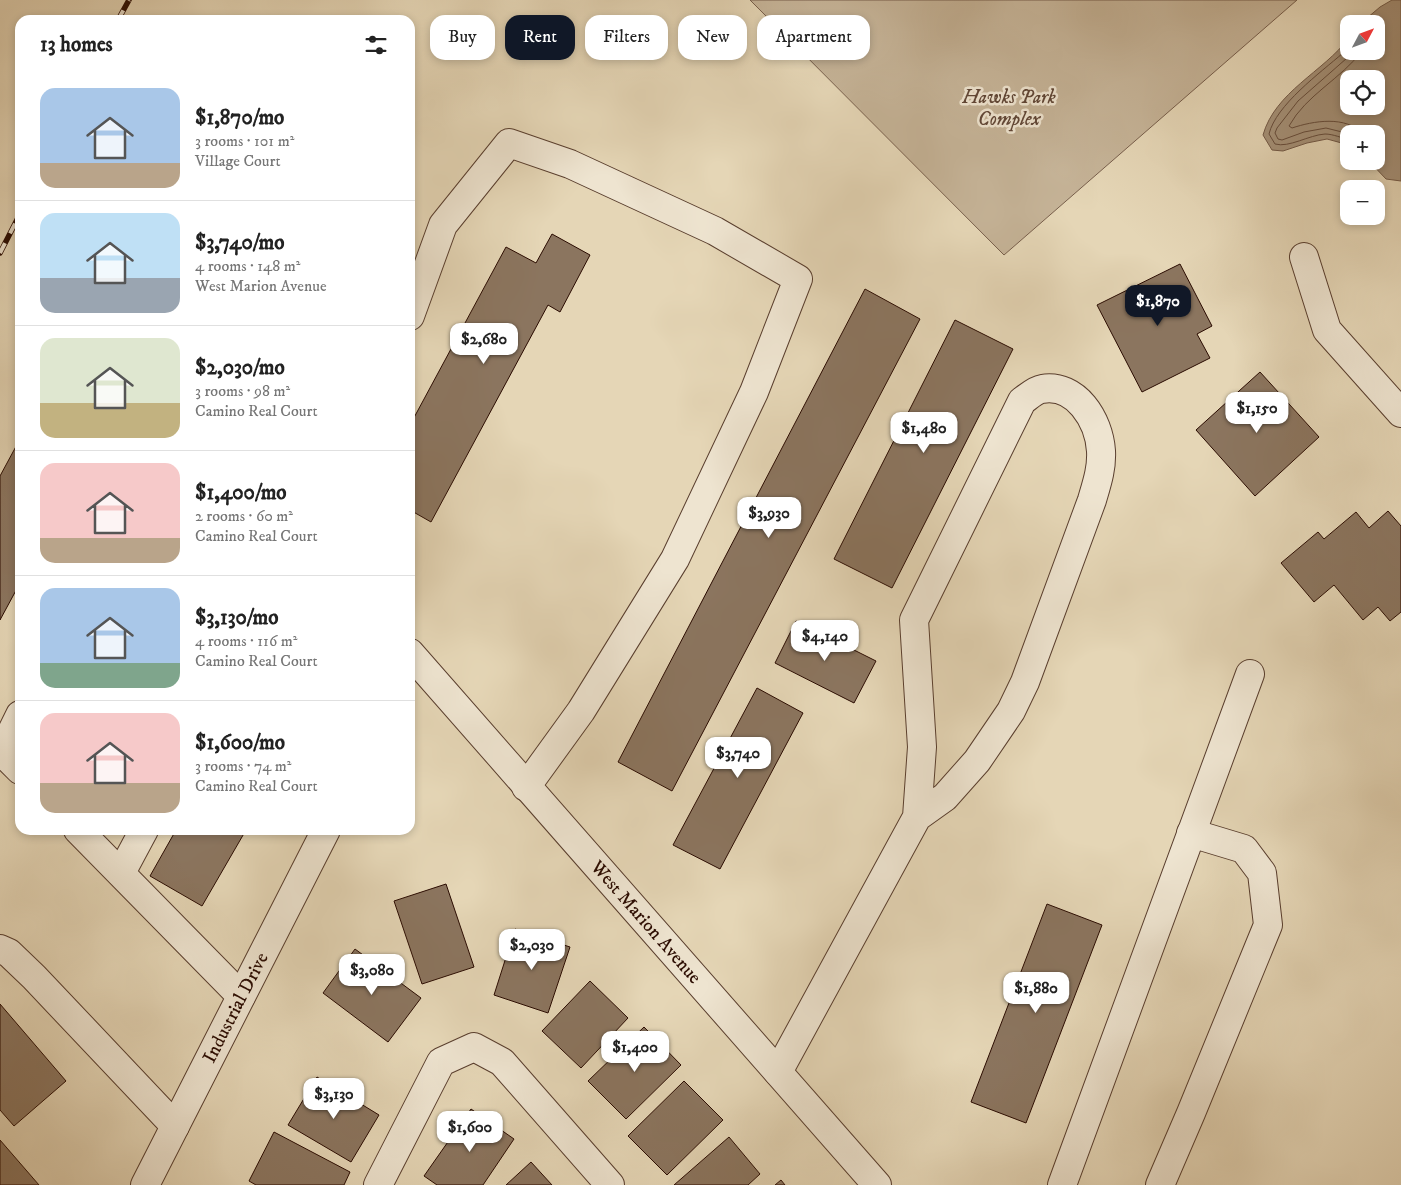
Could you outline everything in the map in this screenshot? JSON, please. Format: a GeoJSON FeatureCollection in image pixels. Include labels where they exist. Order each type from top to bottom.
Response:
{"type":"FeatureCollection","features":[{"type":"Feature","properties":{"kind":"street"},"geometry":{"type":"LineString","coordinates":[[415,302],[443,225],[509,143],[570,164],[715,231],[798,279],[754,392],[674,559],[581,712],[526,787]]}},
{"type":"Feature","properties":{"kind":"street"},"geometry":{"type":"LineString","coordinates":[[1304,257],[1327,330],[1401,412]]}},
{"type":"Feature","properties":{"kind":"street"},"geometry":{"type":"LineString","coordinates":[[778,1072],[916,817],[922,747],[914,620],[1022,401],[1040,389],[1057,388],[1080,402],[1097,428],[1101,449],[1101,469],[1092,500],[1025,682],[1011,712],[977,761],[946,797],[916,817]]}},
{"type":"Feature","properties":{"kind":"street","name":"West Marion Avenue"},"geometry":{"type":"LineString","coordinates":[[415,663],[877,1185]]}},
{"type":"Feature","properties":{"kind":"street"},"geometry":{"type":"LineString","coordinates":[[1062,1185],[1250,674]]}},
{"type":"Feature","properties":{"kind":"street"},"geometry":{"type":"LineString","coordinates":[[15,725],[2,752],[15,765]]}},
{"type":"Feature","properties":{"kind":"street"},"geometry":{"type":"LineString","coordinates":[[1160,1185],[1192,1113],[1268,925],[1262,873],[1244,849],[1191,833]]}},
{"type":"Feature","properties":{"kind":"street"},"geometry":{"type":"LineString","coordinates":[[83,835],[242,996]]}},
{"type":"Feature","properties":{"kind":"street"},"geometry":{"type":"LineString","coordinates":[[120,873],[141,835]]}},
{"type":"Feature","properties":{"kind":"street","name":"Industrial Drive"},"geometry":{"type":"LineString","coordinates":[[145,1185],[323,835]]}},
{"type":"Feature","properties":{"kind":"street"},"geometry":{"type":"LineString","coordinates":[[0,949],[9,953],[34,977],[175,1126]]}},
{"type":"Feature","properties":{"kind":"street"},"geometry":{"type":"LineString","coordinates":[[378,1185],[441,1062],[474,1047],[502,1062],[610,1185]]}},
{"type":"Feature","properties":{"kind":"green space","name":"Hawks Park Complex"},"geometry":{"type":"Polygon","coordinates":[[[750,0],[1297,0],[1004,255],[810,60],[870,60],[870,15],[765,15],[750,0]]]}},
{"type":"Feature","properties":{"kind":"water"},"geometry":{"type":"Polygon","coordinates":[[[1392,0],[1401,0],[1401,181],[1386,179],[1378,170],[1385,170],[1385,125],[1340,125],[1340,143],[1327,139],[1283,151],[1272,150],[1263,135],[1269,120],[1278,106],[1340,48],[1340,60],[1385,60],[1385,15],[1371,15],[1392,0]]]}},
{"type":"Feature","properties":{"kind":"building"},"geometry":{"type":"Polygon","coordinates":[[[552,234],[590,255],[560,312],[548,305],[431,522],[415,513],[415,416],[506,247],[536,263],[552,234]]]}},
{"type":"Feature","properties":{"kind":"building"},"geometry":{"type":"Polygon","coordinates":[[[1180,264],[1212,326],[1197,334],[1210,358],[1142,392],[1097,305],[1180,264]]]}},
{"type":"Feature","properties":{"kind":"building"},"geometry":{"type":"Polygon","coordinates":[[[865,289],[920,319],[672,791],[618,762],[865,289]]]}},
{"type":"Feature","properties":{"kind":"building"},"geometry":{"type":"Polygon","coordinates":[[[955,320],[1013,349],[892,588],[834,559],[955,320]]]}},
{"type":"Feature","properties":{"kind":"building"},"geometry":{"type":"Polygon","coordinates":[[[1260,372],[1319,437],[1255,496],[1196,430],[1260,372]]]}},
{"type":"Feature","properties":{"kind":"building"},"geometry":{"type":"Polygon","coordinates":[[[15,448],[15,592],[0,620],[0,476],[15,448]]]}},
{"type":"Feature","properties":{"kind":"building"},"geometry":{"type":"Polygon","coordinates":[[[1388,511],[1401,526],[1401,612],[1390,621],[1378,607],[1363,620],[1334,585],[1314,602],[1281,563],[1318,532],[1324,539],[1356,512],[1369,528],[1388,511]]]}},
{"type":"Feature","properties":{"kind":"building"},"geometry":{"type":"Polygon","coordinates":[[[796,621],[876,661],[854,703],[775,663],[796,621]]]}},
{"type":"Feature","properties":{"kind":"building"},"geometry":{"type":"Polygon","coordinates":[[[757,688],[803,713],[720,869],[673,845],[757,688]]]}},
{"type":"Feature","properties":{"kind":"building"},"geometry":{"type":"Polygon","coordinates":[[[173,835],[243,835],[202,906],[150,876],[173,835]]]}},
{"type":"Feature","properties":{"kind":"building"},"geometry":{"type":"Polygon","coordinates":[[[446,884],[474,967],[422,984],[394,901],[446,884]]]}},
{"type":"Feature","properties":{"kind":"building"},"geometry":{"type":"Polygon","coordinates":[[[1047,904],[1102,925],[1026,1123],[971,1102],[1047,904]]]}},
{"type":"Feature","properties":{"kind":"building"},"geometry":{"type":"Polygon","coordinates":[[[515,929],[570,947],[548,1013],[494,995],[515,929]]]}},
{"type":"Feature","properties":{"kind":"building"},"geometry":{"type":"Polygon","coordinates":[[[355,949],[421,998],[388,1042],[323,993],[355,949]]]}},
{"type":"Feature","properties":{"kind":"building"},"geometry":{"type":"Polygon","coordinates":[[[590,981],[628,1018],[581,1068],[542,1031],[590,981]]]}},
{"type":"Feature","properties":{"kind":"building"},"geometry":{"type":"Polygon","coordinates":[[[0,1004],[66,1081],[14,1126],[0,1110],[0,1004]]]}},
{"type":"Feature","properties":{"kind":"building"},"geometry":{"type":"Polygon","coordinates":[[[644,1027],[681,1065],[626,1119],[588,1081],[644,1027]]]}},
{"type":"Feature","properties":{"kind":"building"},"geometry":{"type":"Polygon","coordinates":[[[317,1077],[379,1115],[351,1162],[288,1125],[317,1077]]]}},
{"type":"Feature","properties":{"kind":"building"},"geometry":{"type":"Polygon","coordinates":[[[684,1081],[723,1120],[667,1175],[628,1136],[684,1081]]]}},
{"type":"Feature","properties":{"kind":"building"},"geometry":{"type":"Polygon","coordinates":[[[471,1109],[514,1139],[483,1185],[437,1185],[424,1176],[471,1109]]]}},
{"type":"Feature","properties":{"kind":"building"},"geometry":{"type":"Polygon","coordinates":[[[274,1132],[350,1172],[344,1185],[256,1185],[249,1181],[274,1132]]]}},
{"type":"Feature","properties":{"kind":"building"},"geometry":{"type":"Polygon","coordinates":[[[729,1137],[760,1174],[748,1185],[674,1185],[729,1137]]]}},
{"type":"Feature","properties":{"kind":"building"},"geometry":{"type":"Polygon","coordinates":[[[0,1140],[39,1185],[0,1185],[0,1140]]]}},
{"type":"Feature","properties":{"kind":"building"},"geometry":{"type":"Polygon","coordinates":[[[531,1162],[552,1185],[506,1185],[531,1162]]]}},
{"type":"Feature","properties":{"kind":"building"},"geometry":{"type":"Polygon","coordinates":[[[781,1180],[785,1185],[775,1185],[781,1180]]]}},
{"type":"Feature","properties":{"kind":"railway"},"geometry":{"type":"LineString","coordinates":[[121,15],[129,0]]}},
{"type":"Feature","properties":{"kind":"railway"},"geometry":{"type":"LineString","coordinates":[[0,253],[15,224]]}}]}
